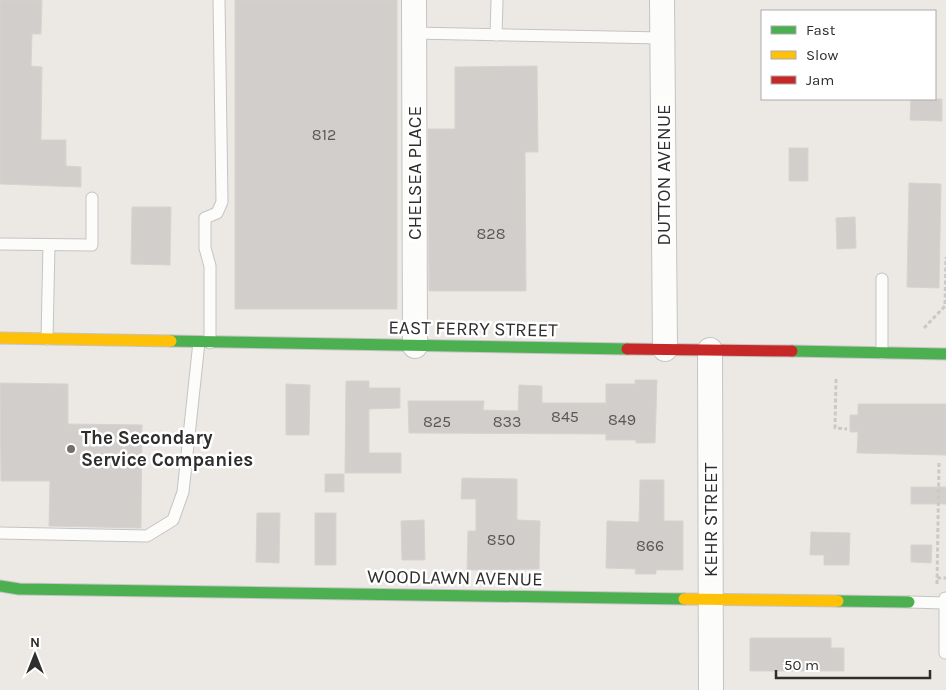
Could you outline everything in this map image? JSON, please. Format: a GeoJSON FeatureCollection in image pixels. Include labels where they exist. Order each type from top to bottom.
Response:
{"type":"FeatureCollection","features":[{"type":"Feature","properties":{"kind":"street","name":"CHELSEA PLACE"},"geometry":{"type":"LineString","coordinates":[[414,0],[415,346]]}},
{"type":"Feature","properties":{"kind":"street","name":"DUTTON AVENUE"},"geometry":{"type":"LineString","coordinates":[[662,0],[665,350]]}},
{"type":"Feature","properties":{"kind":"street","name":"EAST FERRY STREET"},"geometry":{"type":"LineString","coordinates":[[0,338],[946,354]]}},
{"type":"Feature","properties":{"kind":"street","name":"KEHR STREET"},"geometry":{"type":"LineString","coordinates":[[710,350],[711,690]]}},
{"type":"Feature","properties":{"kind":"street","name":"WOODLAWN AVENUE"},"geometry":{"type":"LineString","coordinates":[[0,586],[28,589],[909,602]]}},
{"type":"Feature","properties":{"kind":"lane"},"geometry":{"type":"LineString","coordinates":[[0,533],[147,536],[173,520],[183,492],[204,342],[210,266],[205,248],[205,218],[217,213],[222,202],[219,0]]}},
{"type":"Feature","properties":{"kind":"lane"},"geometry":{"type":"LineString","coordinates":[[496,35],[497,0]]}},
{"type":"Feature","properties":{"kind":"lane"},"geometry":{"type":"LineString","coordinates":[[414,33],[663,38]]}},
{"type":"Feature","properties":{"kind":"lane"},"geometry":{"type":"LineString","coordinates":[[0,244],[92,245],[92,198]]}},
{"type":"Feature","properties":{"kind":"lane"},"geometry":{"type":"LineString","coordinates":[[48,245],[48,339]]}},
{"type":"Feature","properties":{"kind":"lane"},"geometry":{"type":"LineString","coordinates":[[882,279],[882,353]]}},
{"type":"Feature","properties":{"kind":"lane"},"geometry":{"type":"LineString","coordinates":[[945,598],[945,653]]}},
{"type":"Feature","properties":{"kind":"lane"},"geometry":{"type":"LineString","coordinates":[[909,602],[945,602]]}},
{"type":"Feature","properties":{"kind":"path"},"geometry":{"type":"LineString","coordinates":[[924,328],[945,306],[946,257]]}},
{"type":"Feature","properties":{"kind":"path"},"geometry":{"type":"LineString","coordinates":[[836,379],[835,428],[847,429]]}},
{"type":"Feature","properties":{"kind":"path"},"geometry":{"type":"LineString","coordinates":[[939,461],[937,580],[946,578]]}},
{"type":"Feature","properties":{"kind":"building"},"geometry":{"type":"Polygon","coordinates":[[[0,0],[42,0],[41,34],[32,34],[31,66],[42,67],[41,140],[66,140],[66,166],[81,167],[81,187],[0,184],[0,0]]]}},
{"type":"Feature","properties":{"kind":"building"},"geometry":{"type":"Polygon","coordinates":[[[235,0],[397,0],[397,309],[235,309],[235,0]]]}},
{"type":"Feature","properties":{"kind":"building"},"geometry":{"type":"Polygon","coordinates":[[[537,66],[538,152],[525,152],[526,291],[429,291],[428,129],[455,129],[455,67],[537,66]]]}},
{"type":"Feature","properties":{"kind":"building"},"geometry":{"type":"Polygon","coordinates":[[[942,99],[942,121],[910,120],[911,100],[942,99]]]}},
{"type":"Feature","properties":{"kind":"building"},"geometry":{"type":"Polygon","coordinates":[[[789,148],[808,148],[808,181],[789,181],[789,148]]]}},
{"type":"Feature","properties":{"kind":"building"},"geometry":{"type":"Polygon","coordinates":[[[909,183],[941,184],[939,288],[907,287],[909,183]]]}},
{"type":"Feature","properties":{"kind":"building"},"geometry":{"type":"Polygon","coordinates":[[[132,207],[171,207],[170,265],[131,264],[132,207]]]}},
{"type":"Feature","properties":{"kind":"building"},"geometry":{"type":"Polygon","coordinates":[[[855,217],[856,248],[837,249],[836,218],[855,217]]]}},
{"type":"Feature","properties":{"kind":"building"},"geometry":{"type":"Polygon","coordinates":[[[635,380],[657,380],[655,443],[636,443],[636,440],[606,440],[606,434],[409,433],[408,401],[484,401],[483,410],[518,411],[519,385],[542,386],[542,403],[606,403],[606,384],[635,384],[635,380]]]}},
{"type":"Feature","properties":{"kind":"building"},"geometry":{"type":"Polygon","coordinates":[[[346,381],[369,381],[369,388],[400,388],[400,408],[369,409],[369,453],[401,453],[401,473],[345,473],[346,381]]]}},
{"type":"Feature","properties":{"kind":"building","name":"The Secondary Service Companies"},"geometry":{"type":"Polygon","coordinates":[[[0,383],[68,384],[68,424],[142,425],[141,528],[49,526],[50,481],[1,481],[0,383]]]}},
{"type":"Feature","properties":{"kind":"building"},"geometry":{"type":"Polygon","coordinates":[[[286,384],[310,385],[309,435],[286,435],[286,384]]]}},
{"type":"Feature","properties":{"kind":"building"},"geometry":{"type":"Polygon","coordinates":[[[858,404],[946,404],[946,455],[857,453],[858,432],[850,432],[850,415],[858,415],[858,404]]]}},
{"type":"Feature","properties":{"kind":"building"},"geometry":{"type":"Polygon","coordinates":[[[325,474],[344,474],[344,492],[325,492],[325,474]]]}},
{"type":"Feature","properties":{"kind":"building"},"geometry":{"type":"Polygon","coordinates":[[[462,478],[517,479],[517,520],[540,521],[539,569],[467,570],[468,531],[476,531],[476,499],[461,499],[462,478]]]}},
{"type":"Feature","properties":{"kind":"building"},"geometry":{"type":"Polygon","coordinates":[[[640,480],[664,480],[664,521],[683,521],[683,570],[656,570],[656,574],[635,574],[636,569],[606,568],[607,521],[639,522],[640,480]]]}},
{"type":"Feature","properties":{"kind":"building"},"geometry":{"type":"Polygon","coordinates":[[[911,487],[946,487],[946,504],[911,504],[911,487]]]}},
{"type":"Feature","properties":{"kind":"building"},"geometry":{"type":"Polygon","coordinates":[[[257,513],[280,513],[279,563],[256,562],[257,513]]]}},
{"type":"Feature","properties":{"kind":"building"},"geometry":{"type":"Polygon","coordinates":[[[315,513],[336,513],[336,565],[315,565],[315,513]]]}},
{"type":"Feature","properties":{"kind":"building"},"geometry":{"type":"Polygon","coordinates":[[[424,520],[425,560],[402,560],[401,521],[424,520]]]}},
{"type":"Feature","properties":{"kind":"building"},"geometry":{"type":"Polygon","coordinates":[[[811,532],[850,533],[849,565],[824,565],[824,555],[810,555],[811,532]]]}},
{"type":"Feature","properties":{"kind":"building"},"geometry":{"type":"Polygon","coordinates":[[[911,545],[932,545],[931,563],[911,562],[911,545]]]}},
{"type":"Feature","properties":{"kind":"building"},"geometry":{"type":"Polygon","coordinates":[[[750,638],[831,638],[831,648],[844,648],[844,671],[750,671],[750,638]]]}},
{"type":"Feature","properties":{"kind":"traffic: fast"},"geometry":{"type":"LineString","coordinates":[[171,341],[627,349]]}},
{"type":"Feature","properties":{"kind":"traffic: fast"},"geometry":{"type":"LineString","coordinates":[[792,351],[946,354]]}},
{"type":"Feature","properties":{"kind":"traffic: fast"},"geometry":{"type":"LineString","coordinates":[[0,586],[19,589],[684,599]]}},
{"type":"Feature","properties":{"kind":"traffic: fast"},"geometry":{"type":"LineString","coordinates":[[838,601],[909,602]]}},
{"type":"Feature","properties":{"kind":"traffic: slow"},"geometry":{"type":"LineString","coordinates":[[0,338],[171,341]]}},
{"type":"Feature","properties":{"kind":"traffic: slow"},"geometry":{"type":"LineString","coordinates":[[684,599],[838,601]]}},
{"type":"Feature","properties":{"kind":"traffic: jam"},"geometry":{"type":"LineString","coordinates":[[627,349],[792,351]]}},
{"type":"Feature","properties":{"kind":"place","name":"The Secondary Service Companies"},"geometry":{"type":"Point","coordinates":[71,449]}}]}
